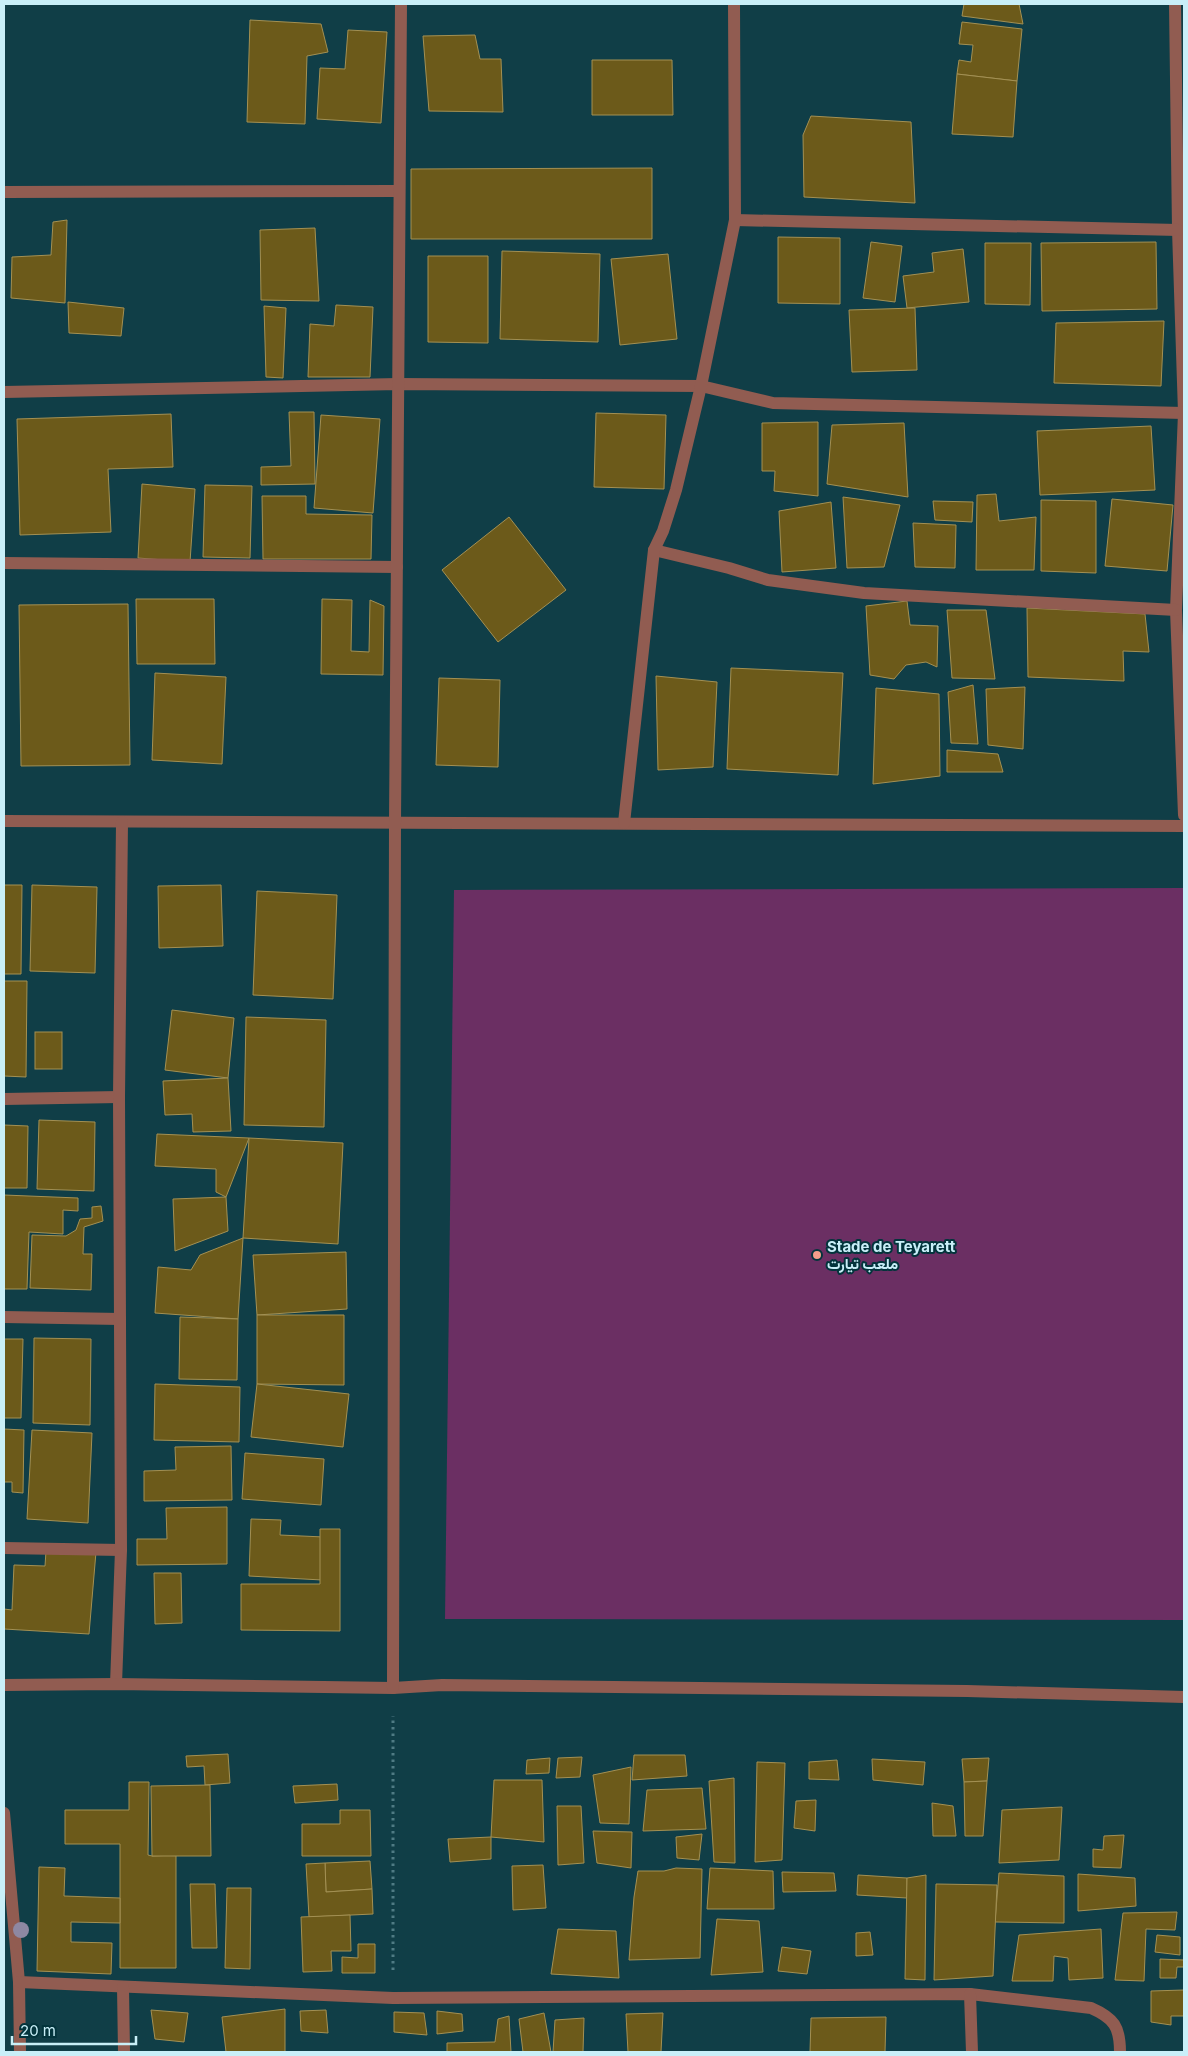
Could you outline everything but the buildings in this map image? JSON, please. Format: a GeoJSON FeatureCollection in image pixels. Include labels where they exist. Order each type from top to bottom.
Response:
{"type":"FeatureCollection","features":[{"type":"Feature","properties":{"kind":"street"},"geometry":{"type":"LineString","coordinates":[[394,1688],[396,567],[401,4]]}},
{"type":"Feature","properties":{"kind":"street"},"geometry":{"type":"LineString","coordinates":[[624,823],[654,550],[663,531],[676,490],[701,386],[735,220],[734,4]]}},
{"type":"Feature","properties":{"kind":"street"},"geometry":{"type":"LineString","coordinates":[[1175,4],[1178,230],[1184,413],[1176,610],[1184,815]]}},
{"type":"Feature","properties":{"kind":"street"},"geometry":{"type":"LineString","coordinates":[[4,192],[399,191]]}},
{"type":"Feature","properties":{"kind":"street"},"geometry":{"type":"LineString","coordinates":[[735,220],[1178,230]]}},
{"type":"Feature","properties":{"kind":"street"},"geometry":{"type":"LineString","coordinates":[[4,392],[398,384],[701,386],[773,402],[1184,413]]}},
{"type":"Feature","properties":{"kind":"street"},"geometry":{"type":"LineString","coordinates":[[654,550],[730,568],[768,580],[864,593],[1176,610]]}},
{"type":"Feature","properties":{"kind":"street"},"geometry":{"type":"LineString","coordinates":[[4,563],[396,567]]}},
{"type":"Feature","properties":{"kind":"street"},"geometry":{"type":"LineString","coordinates":[[4,821],[1184,826]]}},
{"type":"Feature","properties":{"kind":"street"},"geometry":{"type":"LineString","coordinates":[[116,1684],[121,1550],[119,1097],[122,822]]}},
{"type":"Feature","properties":{"kind":"street"},"geometry":{"type":"LineString","coordinates":[[4,1098],[119,1097]]}},
{"type":"Feature","properties":{"kind":"street"},"geometry":{"type":"LineString","coordinates":[[4,1317],[120,1319]]}},
{"type":"Feature","properties":{"kind":"street"},"geometry":{"type":"LineString","coordinates":[[4,1548],[121,1550]]}},
{"type":"Feature","properties":{"kind":"street"},"geometry":{"type":"LineString","coordinates":[[4,1685],[116,1684],[394,1688],[442,1686],[917,1691],[1184,1698]]}},
{"type":"Feature","properties":{"kind":"street"},"geometry":{"type":"LineString","coordinates":[[4,1813],[19,1982],[20,2052]]}},
{"type":"Feature","properties":{"kind":"street"},"geometry":{"type":"LineString","coordinates":[[19,1982],[393,1998],[970,1994],[1091,2008],[1106,2015],[1116,2028],[1120,2042],[1120,2052]]}},
{"type":"Feature","properties":{"kind":"street"},"geometry":{"type":"LineString","coordinates":[[123,1987],[124,2052]]}},
{"type":"Feature","properties":{"kind":"street"},"geometry":{"type":"LineString","coordinates":[[970,1994],[972,2052]]}},
{"type":"Feature","properties":{"kind":"path"},"geometry":{"type":"LineString","coordinates":[[393,1998],[394,1688]]}},
{"type":"Feature","properties":{"kind":"shaded area","name":"Stade de Teyarett ملعب تيارت"},"geometry":{"type":"Polygon","coordinates":[[[1184,888],[1184,1620],[445,1619],[454,890],[1184,888]]]}},
{"type":"Feature","properties":{"kind":"place","name":"Stade de Teyarett ملعب تيارت"},"geometry":{"type":"Point","coordinates":[817,1255]}}]}
